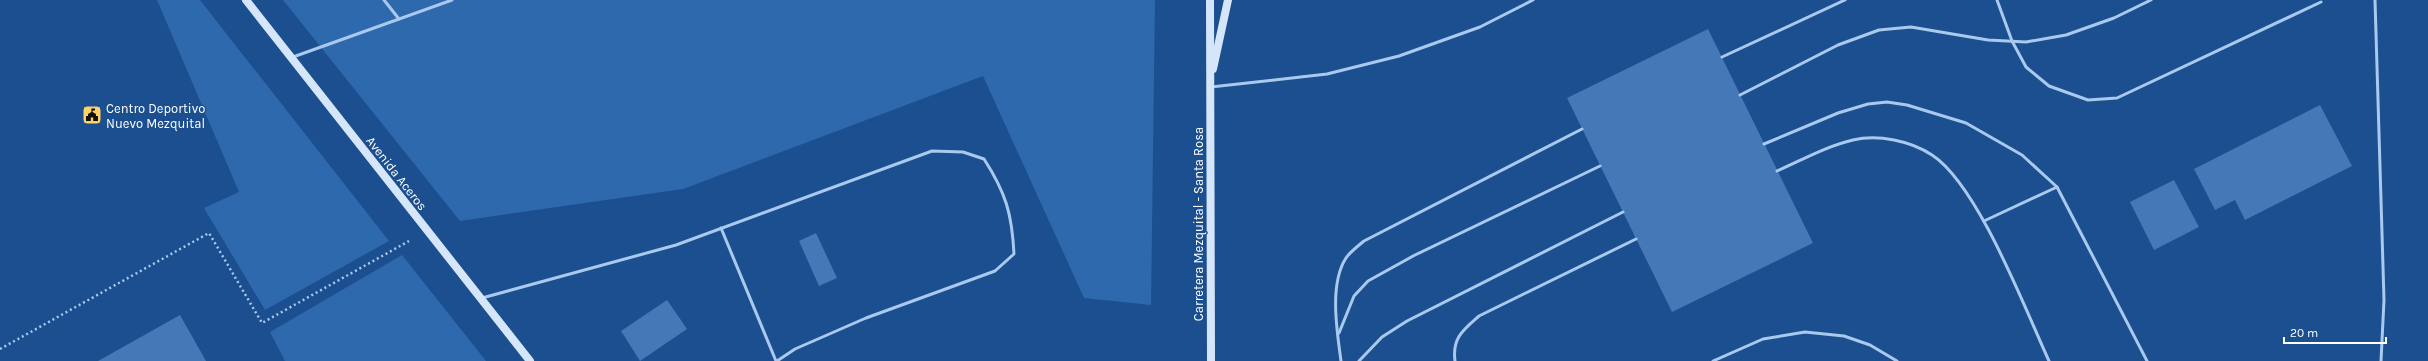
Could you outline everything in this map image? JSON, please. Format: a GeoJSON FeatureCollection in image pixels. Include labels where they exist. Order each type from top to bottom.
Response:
{"type":"FeatureCollection","features":[{"type":"Feature","properties":{"kind":"street","name":"Avenida Aceros"},"geometry":{"type":"LineString","coordinates":[[246,0],[530,361]]}},
{"type":"Feature","properties":{"kind":"street","name":"Carretera Mezquital - Santa Rosa"},"geometry":{"type":"LineString","coordinates":[[1210,0],[1209,87],[1211,361]]}},
{"type":"Feature","properties":{"kind":"street","name":"Carretera Mezquital - Santa Rosa"},"geometry":{"type":"LineString","coordinates":[[1209,87],[1228,0]]}},
{"type":"Feature","properties":{"kind":"lane"},"geometry":{"type":"LineString","coordinates":[[384,0],[399,19]]}},
{"type":"Feature","properties":{"kind":"lane"},"geometry":{"type":"LineString","coordinates":[[292,58],[452,0]]}},
{"type":"Feature","properties":{"kind":"lane"},"geometry":{"type":"LineString","coordinates":[[1209,87],[1327,74],[1399,56],[1480,28],[1528,1],[1533,0]]}},
{"type":"Feature","properties":{"kind":"lane"},"geometry":{"type":"LineString","coordinates":[[1722,57],[1845,0]]}},
{"type":"Feature","properties":{"kind":"lane"},"geometry":{"type":"LineString","coordinates":[[1997,0],[2012,41],[2026,67],[2049,86],[2088,100],[2117,98],[2321,2]]}},
{"type":"Feature","properties":{"kind":"lane"},"geometry":{"type":"LineString","coordinates":[[1740,95],[1838,45],[1879,30],[1911,27],[1988,40],[2026,42],[2066,35],[2114,18],[2151,0]]}},
{"type":"Feature","properties":{"kind":"lane"},"geometry":{"type":"LineString","coordinates":[[2375,0],[2384,300],[2381,361]]}},
{"type":"Feature","properties":{"kind":"lane"},"geometry":{"type":"LineString","coordinates":[[1764,144],[1838,113],[1868,104],[1887,102],[1907,105],[1966,124],[2022,155],[2057,187],[2146,361]]}},
{"type":"Feature","properties":{"kind":"lane"},"geometry":{"type":"LineString","coordinates":[[1341,361],[1338,335],[1336,280],[1346,258],[1364,241],[1582,129]]}},
{"type":"Feature","properties":{"kind":"lane"},"geometry":{"type":"LineString","coordinates":[[1778,170],[1854,140],[1878,138],[1903,142],[1932,155],[1953,174],[1984,221],[2049,361]]}},
{"type":"Feature","properties":{"kind":"lane"},"geometry":{"type":"LineString","coordinates":[[480,299],[669,247],[721,228],[932,151],[963,152],[984,159],[999,183],[1012,222],[1014,254],[995,272],[866,318],[795,349],[776,361],[721,228]]}},
{"type":"Feature","properties":{"kind":"lane"},"geometry":{"type":"LineString","coordinates":[[1338,335],[1354,296],[1368,281],[1415,255],[1600,166]]}},
{"type":"Feature","properties":{"kind":"lane"},"geometry":{"type":"LineString","coordinates":[[1984,221],[2057,187]]}},
{"type":"Feature","properties":{"kind":"lane"},"geometry":{"type":"LineString","coordinates":[[1359,361],[1382,337],[1407,321],[1623,212]]}},
{"type":"Feature","properties":{"kind":"lane"},"geometry":{"type":"LineString","coordinates":[[1455,361],[1454,351],[1460,333],[1479,316],[1636,239]]}},
{"type":"Feature","properties":{"kind":"lane"},"geometry":{"type":"LineString","coordinates":[[1713,361],[1763,339],[1805,332],[1844,336],[1870,345],[1897,361]]}},
{"type":"Feature","properties":{"kind":"path"},"geometry":{"type":"LineString","coordinates":[[0,349],[209,233],[262,323],[426,230]]}},
{"type":"Feature","properties":{"kind":"shaded area"},"geometry":{"type":"Polygon","coordinates":[[[157,0],[200,0],[389,241],[265,310],[204,208],[239,192],[157,0]]]}},
{"type":"Feature","properties":{"kind":"shaded area"},"geometry":{"type":"Polygon","coordinates":[[[283,0],[1155,0],[1151,305],[1084,298],[983,76],[683,189],[460,221],[283,0]]]}},
{"type":"Feature","properties":{"kind":"shaded area"},"geometry":{"type":"Polygon","coordinates":[[[402,255],[486,361],[285,361],[270,332],[402,255]]]}},
{"type":"Feature","properties":{"kind":"building"},"geometry":{"type":"Polygon","coordinates":[[[1708,29],[1813,243],[1672,312],[1567,98],[1708,29]]]}},
{"type":"Feature","properties":{"kind":"building"},"geometry":{"type":"Polygon","coordinates":[[[2320,105],[2352,166],[2245,220],[2235,200],[2215,210],[2194,169],[2320,105]]]}},
{"type":"Feature","properties":{"kind":"building"},"geometry":{"type":"Polygon","coordinates":[[[2174,180],[2199,227],[2154,250],[2130,202],[2174,180]]]}},
{"type":"Feature","properties":{"kind":"building"},"geometry":{"type":"Polygon","coordinates":[[[816,233],[837,278],[819,286],[799,241],[816,233]]]}},
{"type":"Feature","properties":{"kind":"building"},"geometry":{"type":"Polygon","coordinates":[[[667,300],[687,329],[640,361],[621,331],[667,300]]]}},
{"type":"Feature","properties":{"kind":"building"},"geometry":{"type":"Polygon","coordinates":[[[180,315],[206,361],[98,361],[180,315]]]}},
{"type":"Feature","properties":{"kind":"place","name":"Centro Deportivo Nuevo Mezquital"},"geometry":{"type":"Point","coordinates":[92,115]}}]}
